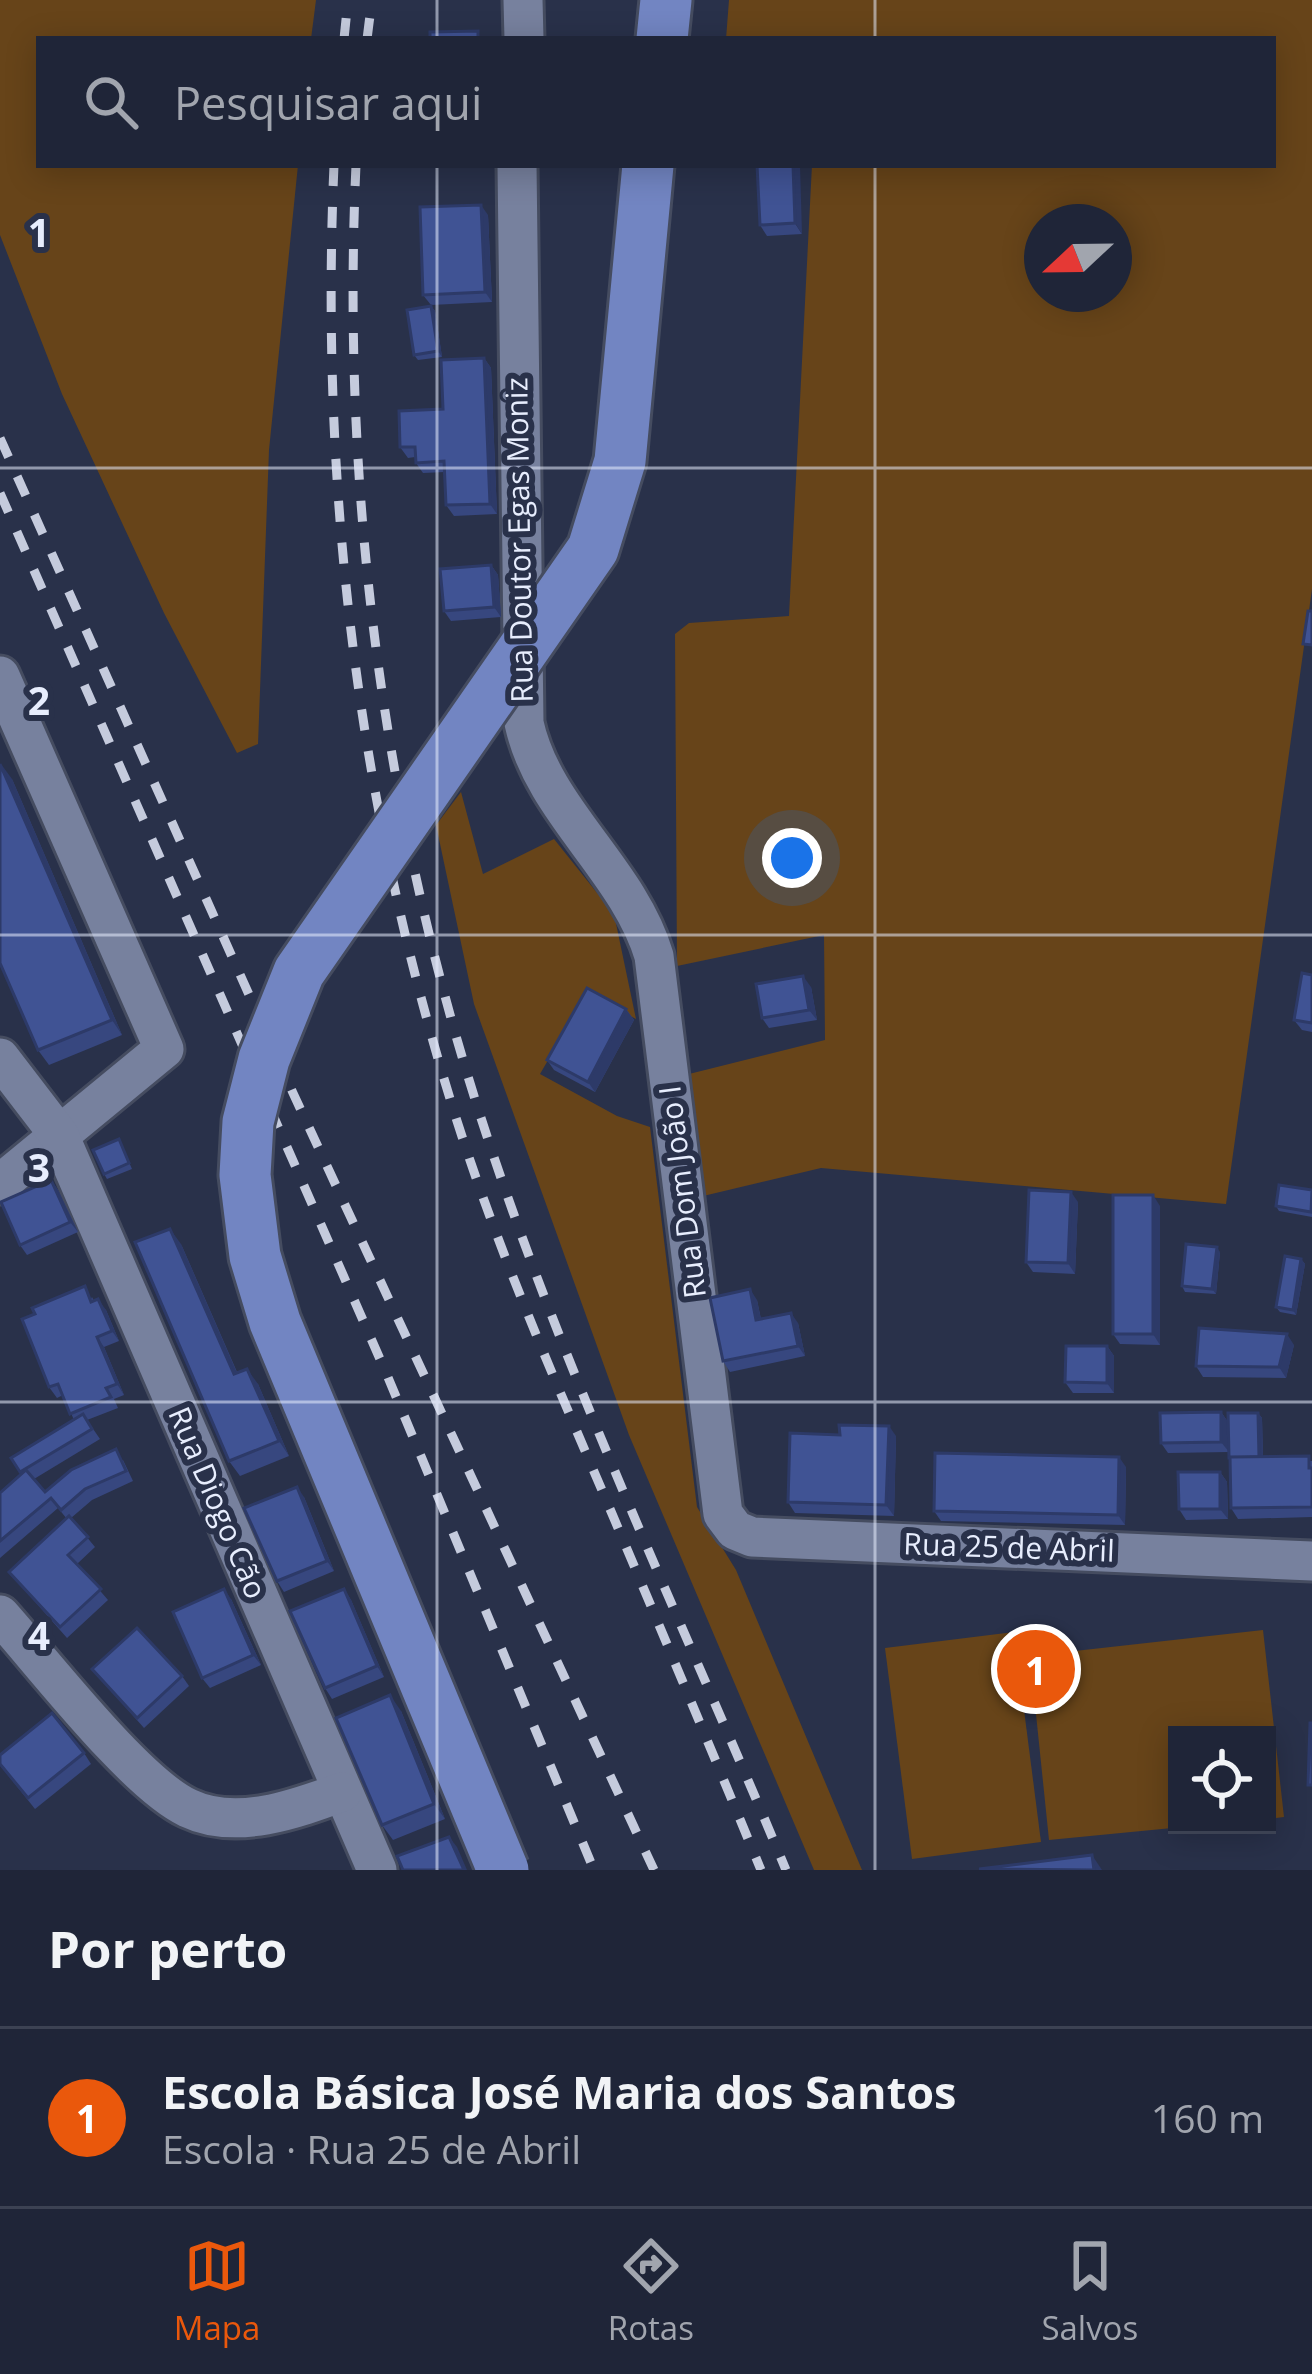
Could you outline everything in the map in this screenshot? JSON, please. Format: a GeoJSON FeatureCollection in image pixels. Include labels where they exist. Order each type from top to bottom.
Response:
{"type":"FeatureCollection","features":[{"type":"Feature","properties":{"kind":"main road"},"geometry":{"type":"LineString","coordinates":[[662,36],[666,0]]}},
{"type":"Feature","properties":{"kind":"main road"},"geometry":{"type":"LineString","coordinates":[[503,1870],[275,1322],[255,1256],[245,1154],[264,1060],[299,972],[567,592],[600,530],[620,460],[648,168]]}},
{"type":"Feature","properties":{"kind":"street"},"geometry":{"type":"LineString","coordinates":[[524,0],[524,36]]}},
{"type":"Feature","properties":{"kind":"street","name":"Rua Doutor Egas Moniz"},"geometry":{"type":"LineString","coordinates":[[517,168],[524,723],[532,760],[622,886]]}},
{"type":"Feature","properties":{"kind":"street"},"geometry":{"type":"LineString","coordinates":[[0,676],[164,1049],[0,1184]]}},
{"type":"Feature","properties":{"kind":"street","name":"Rua Dom João I"},"geometry":{"type":"LineString","coordinates":[[622,886],[643,920],[654,956],[721,1506]]}},
{"type":"Feature","properties":{"kind":"street","name":"Rua Diogo Cão"},"geometry":{"type":"LineString","coordinates":[[0,1058],[59,1135],[377,1870]]}},
{"type":"Feature","properties":{"kind":"street","name":"Rua 25 de Abril"},"geometry":{"type":"LineString","coordinates":[[721,1506],[735,1530],[752,1537],[1312,1561]]}},
{"type":"Feature","properties":{"kind":"street"},"geometry":{"type":"LineString","coordinates":[[0,1615],[144,1774],[190,1809],[236,1817],[296,1809],[342,1792]]}},
{"type":"Feature","properties":{"kind":"shaded area"},"geometry":{"type":"Polygon","coordinates":[[[0,0],[316,0],[311,36],[36,36],[36,168],[298,168],[269,450],[258,744],[237,753],[164,613],[62,394],[0,235],[0,0]]]}},
{"type":"Feature","properties":{"kind":"shaded area"},"geometry":{"type":"Polygon","coordinates":[[[729,0],[1312,0],[1312,589],[1226,1204],[821,1168],[699,1197],[685,1075],[825,1040],[824,935],[677,966],[675,634],[689,623],[789,616],[812,168],[1276,168],[1276,36],[726,36],[729,0]]]}},
{"type":"Feature","properties":{"kind":"shaded area"},"geometry":{"type":"Polygon","coordinates":[[[461,792],[483,874],[554,839],[614,914],[636,1019],[587,993],[540,1074],[617,1116],[650,1127],[697,1507],[736,1570],[862,1870],[814,1870],[629,1435],[474,1004],[436,825],[461,792]]]}},
{"type":"Feature","properties":{"kind":"shaded area"},"geometry":{"type":"Polygon","coordinates":[[[1263,1630],[1274,1726],[1168,1726],[1168,1828],[1049,1840],[1030,1656],[1263,1630]]]}},
{"type":"Feature","properties":{"kind":"shaded area"},"geometry":{"type":"Polygon","coordinates":[[[1014,1632],[1041,1842],[912,1859],[885,1648],[1014,1632]]]}},
{"type":"Feature","properties":{"kind":"shaded area"},"geometry":{"type":"Polygon","coordinates":[[[1276,1746],[1284,1817],[1276,1818],[1276,1746]]]}},
{"type":"Feature","properties":{"kind":"building"},"geometry":{"type":"Polygon","coordinates":[[[478,31],[478,36],[430,36],[430,32],[478,31]]]}},
{"type":"Feature","properties":{"kind":"building"},"geometry":{"type":"Polygon","coordinates":[[[757,168],[793,168],[795,223],[760,225],[757,168]]]}},
{"type":"Feature","properties":{"kind":"building"},"geometry":{"type":"Polygon","coordinates":[[[481,205],[485,292],[423,295],[420,207],[481,205]]]}},
{"type":"Feature","properties":{"kind":"building"},"geometry":{"type":"Polygon","coordinates":[[[431,306],[438,351],[414,355],[407,310],[431,306]]]}},
{"type":"Feature","properties":{"kind":"building"},"geometry":{"type":"Polygon","coordinates":[[[484,358],[490,504],[446,505],[444,461],[416,463],[415,447],[400,447],[399,411],[443,409],[441,360],[484,358]]]}},
{"type":"Feature","properties":{"kind":"building"},"geometry":{"type":"Polygon","coordinates":[[[491,565],[494,607],[444,611],[440,569],[491,565]]]}},
{"type":"Feature","properties":{"kind":"building"},"geometry":{"type":"Polygon","coordinates":[[[1308,611],[1312,611],[1312,645],[1303,644],[1308,611]]]}},
{"type":"Feature","properties":{"kind":"building"},"geometry":{"type":"Polygon","coordinates":[[[0,764],[112,1020],[38,1050],[0,963],[0,764]]]}},
{"type":"Feature","properties":{"kind":"building"},"geometry":{"type":"Polygon","coordinates":[[[1302,973],[1312,975],[1312,1023],[1294,1020],[1302,973]]]}},
{"type":"Feature","properties":{"kind":"building"},"geometry":{"type":"Polygon","coordinates":[[[803,976],[809,1010],[762,1018],[756,984],[803,976]]]}},
{"type":"Feature","properties":{"kind":"building"},"geometry":{"type":"Polygon","coordinates":[[[587,988],[626,1009],[588,1082],[547,1060],[587,988]]]}},
{"type":"Feature","properties":{"kind":"building"},"geometry":{"type":"Polygon","coordinates":[[[119,1139],[129,1163],[104,1174],[93,1150],[119,1139]]]}},
{"type":"Feature","properties":{"kind":"building"},"geometry":{"type":"Polygon","coordinates":[[[51,1180],[70,1222],[20,1245],[1,1202],[51,1180]]]}},
{"type":"Feature","properties":{"kind":"building"},"geometry":{"type":"Polygon","coordinates":[[[1279,1185],[1312,1190],[1311,1212],[1276,1206],[1279,1185]]]}},
{"type":"Feature","properties":{"kind":"building"},"geometry":{"type":"Polygon","coordinates":[[[1029,1190],[1071,1192],[1068,1263],[1026,1262],[1029,1190]]]}},
{"type":"Feature","properties":{"kind":"building"},"geometry":{"type":"Polygon","coordinates":[[[1113,1195],[1153,1195],[1153,1334],[1113,1334],[1113,1195]]]}},
{"type":"Feature","properties":{"kind":"building"},"geometry":{"type":"Polygon","coordinates":[[[170,1229],[234,1374],[247,1369],[279,1441],[229,1461],[135,1242],[170,1229]]]}},
{"type":"Feature","properties":{"kind":"building"},"geometry":{"type":"Polygon","coordinates":[[[1186,1244],[1217,1247],[1212,1289],[1182,1286],[1186,1244]]]}},
{"type":"Feature","properties":{"kind":"building"},"geometry":{"type":"Polygon","coordinates":[[[1285,1256],[1301,1259],[1293,1310],[1276,1307],[1285,1256]]]}},
{"type":"Feature","properties":{"kind":"building"},"geometry":{"type":"Polygon","coordinates":[[[85,1286],[91,1302],[98,1299],[112,1331],[97,1337],[117,1384],[106,1388],[111,1397],[70,1414],[58,1384],[49,1387],[22,1319],[35,1314],[32,1308],[85,1286]]]}},
{"type":"Feature","properties":{"kind":"building"},"geometry":{"type":"Polygon","coordinates":[[[750,1289],[756,1320],[791,1313],[798,1346],[723,1361],[710,1298],[750,1289]]]}},
{"type":"Feature","properties":{"kind":"building"},"geometry":{"type":"Polygon","coordinates":[[[1199,1328],[1287,1334],[1279,1367],[1196,1366],[1199,1328]]]}},
{"type":"Feature","properties":{"kind":"building"},"geometry":{"type":"Polygon","coordinates":[[[1066,1346],[1107,1346],[1107,1383],[1065,1382],[1066,1346]]]}},
{"type":"Feature","properties":{"kind":"building"},"geometry":{"type":"Polygon","coordinates":[[[1221,1412],[1221,1442],[1161,1443],[1160,1413],[1221,1412]]]}},
{"type":"Feature","properties":{"kind":"building"},"geometry":{"type":"Polygon","coordinates":[[[1228,1413],[1258,1413],[1259,1457],[1229,1458],[1228,1413]]]}},
{"type":"Feature","properties":{"kind":"building"},"geometry":{"type":"Polygon","coordinates":[[[83,1414],[92,1429],[20,1472],[11,1458],[83,1414]]]}},
{"type":"Feature","properties":{"kind":"building"},"geometry":{"type":"Polygon","coordinates":[[[839,1425],[889,1426],[886,1505],[788,1502],[790,1433],[840,1435],[839,1425]]]}},
{"type":"Feature","properties":{"kind":"building"},"geometry":{"type":"Polygon","coordinates":[[[116,1449],[126,1471],[85,1489],[61,1510],[51,1498],[0,1541],[0,1493],[26,1470],[45,1492],[71,1470],[116,1449]]]}},
{"type":"Feature","properties":{"kind":"building"},"geometry":{"type":"Polygon","coordinates":[[[935,1453],[1119,1457],[1118,1515],[934,1511],[935,1453]]]}},
{"type":"Feature","properties":{"kind":"building"},"geometry":{"type":"Polygon","coordinates":[[[1309,1456],[1312,1507],[1231,1508],[1230,1457],[1309,1456]]]}},
{"type":"Feature","properties":{"kind":"building"},"geometry":{"type":"Polygon","coordinates":[[[1178,1472],[1220,1472],[1220,1509],[1179,1509],[1178,1472]]]}},
{"type":"Feature","properties":{"kind":"building"},"geometry":{"type":"Polygon","coordinates":[[[297,1487],[327,1561],[277,1581],[244,1508],[297,1487]]]}},
{"type":"Feature","properties":{"kind":"building"},"geometry":{"type":"Polygon","coordinates":[[[69,1516],[88,1537],[68,1555],[101,1589],[60,1627],[9,1572],[69,1516]]]}},
{"type":"Feature","properties":{"kind":"building"},"geometry":{"type":"Polygon","coordinates":[[[224,1589],[253,1655],[202,1678],[173,1612],[224,1589]]]}},
{"type":"Feature","properties":{"kind":"building"},"geometry":{"type":"Polygon","coordinates":[[[344,1589],[377,1666],[325,1688],[290,1611],[344,1589]]]}},
{"type":"Feature","properties":{"kind":"building"},"geometry":{"type":"Polygon","coordinates":[[[137,1628],[182,1676],[137,1718],[92,1669],[137,1628]]]}},
{"type":"Feature","properties":{"kind":"building"},"geometry":{"type":"Polygon","coordinates":[[[390,1695],[434,1804],[382,1825],[336,1718],[390,1695]]]}},
{"type":"Feature","properties":{"kind":"building"},"geometry":{"type":"Polygon","coordinates":[[[52,1713],[84,1753],[28,1798],[0,1764],[0,1755],[52,1713]]]}},
{"type":"Feature","properties":{"kind":"building"},"geometry":{"type":"Polygon","coordinates":[[[1310,1723],[1312,1785],[1308,1785],[1310,1723]]]}},
{"type":"Feature","properties":{"kind":"building"},"geometry":{"type":"Polygon","coordinates":[[[449,1837],[464,1870],[403,1870],[397,1856],[449,1837]]]}},
{"type":"Feature","properties":{"kind":"building"},"geometry":{"type":"Polygon","coordinates":[[[1092,1855],[1094,1870],[979,1869],[1092,1855]]]}},
{"type":"Feature","properties":{"kind":"railway"},"geometry":{"type":"LineString","coordinates":[[344,36],[348,0]]}},
{"type":"Feature","properties":{"kind":"railway"},"geometry":{"type":"LineString","coordinates":[[367,36],[372,0]]}},
{"type":"Feature","properties":{"kind":"railway"},"geometry":{"type":"LineString","coordinates":[[334,168],[333,403],[352,640],[369,757],[419,990],[468,1156],[505,1256],[761,1870]]}},
{"type":"Feature","properties":{"kind":"railway"},"geometry":{"type":"LineString","coordinates":[[356,168],[353,280],[361,509],[389,736],[435,960],[466,1070],[536,1273],[616,1474],[786,1870]]}},
{"type":"Feature","properties":{"kind":"railway"},"geometry":{"type":"LineString","coordinates":[[0,438],[293,1093],[654,1870]]}},
{"type":"Feature","properties":{"kind":"railway"},"geometry":{"type":"LineString","coordinates":[[0,493],[387,1375],[594,1870]]}},
{"type":"Feature","properties":{"kind":"place","name":"Escola Básica José Maria dos Santos"},"geometry":{"type":"Point","coordinates":[1036,1669]}}]}
